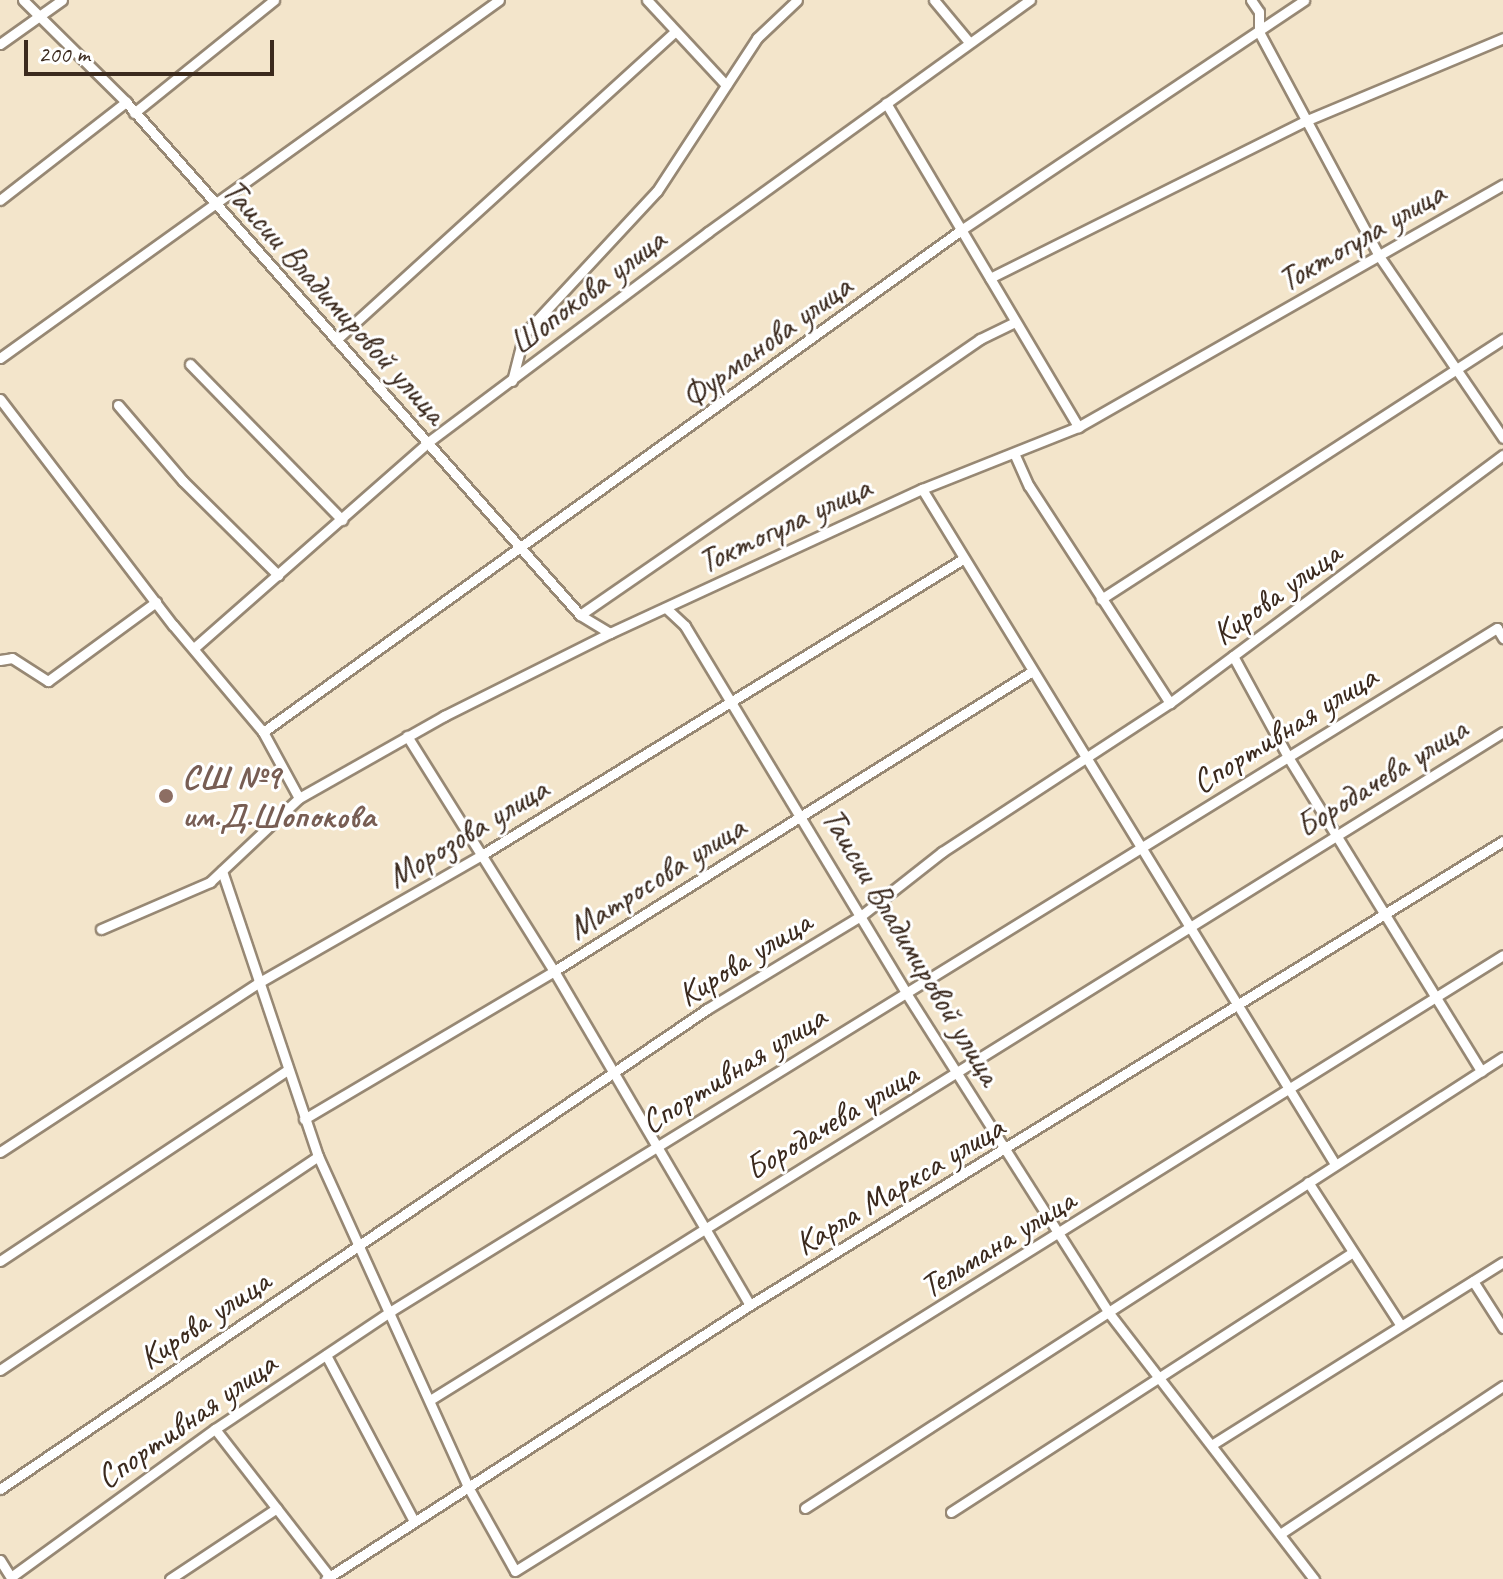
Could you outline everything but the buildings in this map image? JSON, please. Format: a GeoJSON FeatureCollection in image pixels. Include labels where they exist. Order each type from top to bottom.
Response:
{"type":"FeatureCollection","features":[{"type":"Feature","properties":{"kind":"street","name":"Таисии Владимировой улица"},"geometry":{"type":"LineString","coordinates":[[23,0],[126,102],[215,208],[580,615],[610,633]]}},
{"type":"Feature","properties":{"kind":"street"},"geometry":{"type":"LineString","coordinates":[[0,44],[62,0]]}},
{"type":"Feature","properties":{"kind":"street"},"geometry":{"type":"LineString","coordinates":[[134,113],[274,0]]}},
{"type":"Feature","properties":{"kind":"street"},"geometry":{"type":"LineString","coordinates":[[0,358],[215,208],[499,0]]}},
{"type":"Feature","properties":{"kind":"street"},"geometry":{"type":"LineString","coordinates":[[647,0],[726,85]]}},
{"type":"Feature","properties":{"kind":"street"},"geometry":{"type":"LineString","coordinates":[[512,381],[524,334],[657,191],[757,38],[797,0]]}},
{"type":"Feature","properties":{"kind":"street"},"geometry":{"type":"LineString","coordinates":[[934,0],[968,41]]}},
{"type":"Feature","properties":{"kind":"street","name":"Шопокова улица"},"geometry":{"type":"LineString","coordinates":[[194,648],[427,443],[968,41],[1030,0]]}},
{"type":"Feature","properties":{"kind":"street"},"geometry":{"type":"LineString","coordinates":[[1251,0],[1259,12],[1259,32],[1379,256],[1503,438]]}},
{"type":"Feature","properties":{"kind":"street","name":"Фурманова улица"},"geometry":{"type":"LineString","coordinates":[[263,732],[522,550],[961,230],[1304,0]]}},
{"type":"Feature","properties":{"kind":"street"},"geometry":{"type":"LineString","coordinates":[[336,340],[675,32]]}},
{"type":"Feature","properties":{"kind":"street"},"geometry":{"type":"LineString","coordinates":[[990,278],[1305,121],[1503,38]]}},
{"type":"Feature","properties":{"kind":"street"},"geometry":{"type":"LineString","coordinates":[[0,200],[126,102]]}},
{"type":"Feature","properties":{"kind":"street"},"geometry":{"type":"LineString","coordinates":[[886,103],[1078,427]]}},
{"type":"Feature","properties":{"kind":"street","name":"Токтогула улица"},"geometry":{"type":"LineString","coordinates":[[101,929],[210,882],[299,798],[407,736],[610,633],[922,489],[1078,427],[1503,185]]}},
{"type":"Feature","properties":{"kind":"street"},"geometry":{"type":"LineString","coordinates":[[580,615],[980,339],[1015,322]]}},
{"type":"Feature","properties":{"kind":"street"},"geometry":{"type":"LineString","coordinates":[[1101,599],[1458,371],[1503,339]]}},
{"type":"Feature","properties":{"kind":"street"},"geometry":{"type":"LineString","coordinates":[[190,364],[342,520]]}},
{"type":"Feature","properties":{"kind":"street"},"geometry":{"type":"LineString","coordinates":[[0,399],[173,625],[263,732],[299,798]]}},
{"type":"Feature","properties":{"kind":"street"},"geometry":{"type":"LineString","coordinates":[[118,405],[183,481],[278,575]]}},
{"type":"Feature","properties":{"kind":"street"},"geometry":{"type":"LineString","coordinates":[[1014,453],[1101,599],[1170,703]]}},
{"type":"Feature","properties":{"kind":"street","name":"Кирова улица"},"geometry":{"type":"LineString","coordinates":[[0,1489],[707,1009],[862,915],[942,852],[1170,703],[1503,455]]}},
{"type":"Feature","properties":{"kind":"street"},"geometry":{"type":"LineString","coordinates":[[922,489],[1031,672],[1090,758],[1141,849],[1193,928],[1335,1164]]}},
{"type":"Feature","properties":{"kind":"street","name":"Морозова улица"},"geometry":{"type":"LineString","coordinates":[[0,1152],[258,983],[480,856],[963,559]]}},
{"type":"Feature","properties":{"kind":"street"},"geometry":{"type":"LineString","coordinates":[[0,660],[12,658],[48,681],[156,602]]}},
{"type":"Feature","properties":{"kind":"street","name":"Таисии Владимировой улица"},"geometry":{"type":"LineString","coordinates":[[666,608],[685,626],[803,816],[906,993],[1109,1313],[1213,1444],[1314,1579]]}},
{"type":"Feature","properties":{"kind":"street","name":"Спортивная улица"},"geometry":{"type":"LineString","coordinates":[[11,1578],[215,1429],[391,1311],[1497,628],[1503,638]]}},
{"type":"Feature","properties":{"kind":"street"},"geometry":{"type":"LineString","coordinates":[[1233,656],[1288,757],[1481,1071]]}},
{"type":"Feature","properties":{"kind":"street","name":"Матросова улица"},"geometry":{"type":"LineString","coordinates":[[304,1119],[554,971],[1031,672]]}},
{"type":"Feature","properties":{"kind":"street","name":"Бородачева улица"},"geometry":{"type":"LineString","coordinates":[[430,1400],[706,1227],[959,1074],[1503,732]]}},
{"type":"Feature","properties":{"kind":"street"},"geometry":{"type":"LineString","coordinates":[[407,736],[659,1145],[750,1305]]}},
{"type":"Feature","properties":{"kind":"street","name":"Карла Маркса улица"},"geometry":{"type":"LineString","coordinates":[[328,1578],[413,1519],[750,1305],[1241,1008],[1503,841]]}},
{"type":"Feature","properties":{"kind":"street"},"geometry":{"type":"LineString","coordinates":[[222,871],[318,1156],[361,1244],[467,1485]]}},
{"type":"Feature","properties":{"kind":"street","name":"Тельмана улица"},"geometry":{"type":"LineString","coordinates":[[467,1485],[515,1571],[1292,1090],[1503,955]]}},
{"type":"Feature","properties":{"kind":"street"},"geometry":{"type":"LineString","coordinates":[[805,1508],[1503,1057]]}},
{"type":"Feature","properties":{"kind":"street"},"geometry":{"type":"LineString","coordinates":[[0,1261],[288,1070]]}},
{"type":"Feature","properties":{"kind":"street"},"geometry":{"type":"LineString","coordinates":[[0,1370],[318,1156]]}},
{"type":"Feature","properties":{"kind":"street"},"geometry":{"type":"LineString","coordinates":[[1308,1182],[1401,1326]]}},
{"type":"Feature","properties":{"kind":"street"},"geometry":{"type":"LineString","coordinates":[[951,1512],[1160,1381],[1352,1253]]}},
{"type":"Feature","properties":{"kind":"street"},"geometry":{"type":"LineString","coordinates":[[1213,1444],[1503,1262]]}},
{"type":"Feature","properties":{"kind":"street"},"geometry":{"type":"LineString","coordinates":[[1473,1281],[1503,1328]]}},
{"type":"Feature","properties":{"kind":"street"},"geometry":{"type":"LineString","coordinates":[[326,1355],[413,1519]]}},
{"type":"Feature","properties":{"kind":"street"},"geometry":{"type":"LineString","coordinates":[[1280,1534],[1503,1386]]}},
{"type":"Feature","properties":{"kind":"street"},"geometry":{"type":"LineString","coordinates":[[215,1429],[328,1578]]}},
{"type":"Feature","properties":{"kind":"street"},"geometry":{"type":"LineString","coordinates":[[170,1579],[277,1508]]}},
{"type":"Feature","properties":{"kind":"street"},"geometry":{"type":"LineString","coordinates":[[0,1560],[11,1578]]}},
{"type":"Feature","properties":{"kind":"place","name":"СШ №9 им.Д.Шопокова"},"geometry":{"type":"Point","coordinates":[166,796]}}]}
